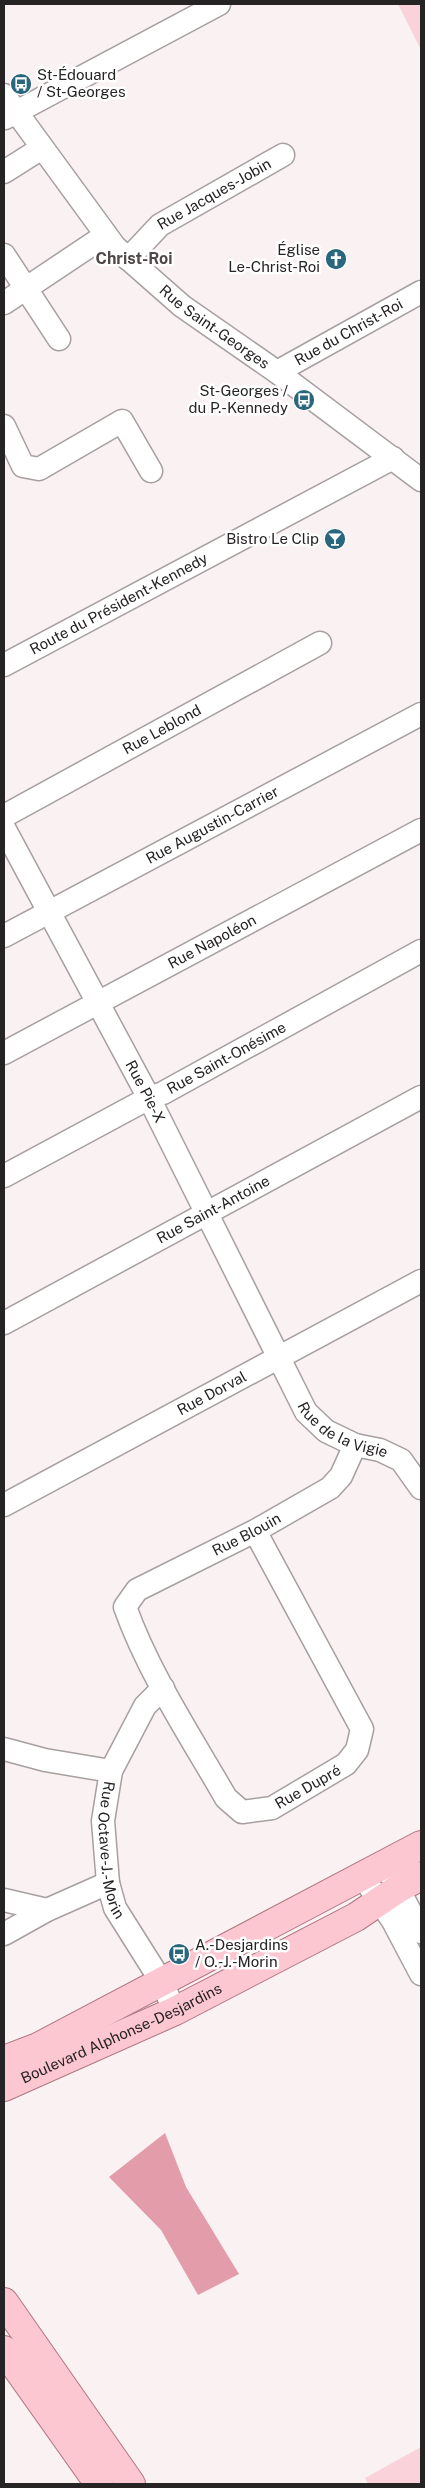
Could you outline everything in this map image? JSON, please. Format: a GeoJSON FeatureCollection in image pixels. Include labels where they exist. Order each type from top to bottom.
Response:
{"type":"FeatureCollection","features":[{"type":"Feature","properties":{"kind":"main road","name":"Boulevard Alphonse-Desjardins"},"geometry":{"type":"LineString","coordinates":[[4,2087],[175,2011],[356,1917],[421,1845]]}},
{"type":"Feature","properties":{"kind":"main road","name":"Boulevard Alphonse-Desjardins"},"geometry":{"type":"LineString","coordinates":[[4,2060],[38,2047],[161,1981],[390,1881]]}},
{"type":"Feature","properties":{"kind":"main road"},"geometry":{"type":"LineString","coordinates":[[4,2302],[131,2484]]}},
{"type":"Feature","properties":{"kind":"main road"},"geometry":{"type":"LineString","coordinates":[[4,2350],[99,2484]]}},
{"type":"Feature","properties":{"kind":"street"},"geometry":{"type":"LineString","coordinates":[[10,116],[216,5]]}},
{"type":"Feature","properties":{"kind":"street","name":"Rue Saint-Georges"},"geometry":{"type":"LineString","coordinates":[[4,95],[10,116],[42,148],[106,235],[128,259],[182,306],[277,372],[421,480]]}},
{"type":"Feature","properties":{"kind":"street"},"geometry":{"type":"LineString","coordinates":[[4,172],[42,148]]}},
{"type":"Feature","properties":{"kind":"street","name":"Rue Jacques-Jobin"},"geometry":{"type":"LineString","coordinates":[[128,259],[160,225],[283,155]]}},
{"type":"Feature","properties":{"kind":"street"},"geometry":{"type":"LineString","coordinates":[[4,303],[106,235]]}},
{"type":"Feature","properties":{"kind":"street"},"geometry":{"type":"LineString","coordinates":[[4,255],[59,339]]}},
{"type":"Feature","properties":{"kind":"street","name":"Rue du Christ-Roi"},"geometry":{"type":"LineString","coordinates":[[277,372],[421,292]]}},
{"type":"Feature","properties":{"kind":"street"},"geometry":{"type":"LineString","coordinates":[[4,426],[23,466],[39,469],[122,421],[151,471]]}},
{"type":"Feature","properties":{"kind":"street","name":"Route du Président-Kennedy"},"geometry":{"type":"LineString","coordinates":[[4,665],[393,458]]}},
{"type":"Feature","properties":{"kind":"street","name":"Rue Leblond"},"geometry":{"type":"LineString","coordinates":[[4,816],[320,643]]}},
{"type":"Feature","properties":{"kind":"street","name":"Rue Augustin-Carrier"},"geometry":{"type":"LineString","coordinates":[[4,936],[421,714]]}},
{"type":"Feature","properties":{"kind":"street","name":"Rue Pie-X"},"geometry":{"type":"LineString","coordinates":[[4,828],[149,1098],[206,1215],[280,1358]]}},
{"type":"Feature","properties":{"kind":"street","name":"Rue Napoléon"},"geometry":{"type":"LineString","coordinates":[[4,1053],[421,830]]}},
{"type":"Feature","properties":{"kind":"street","name":"Rue Saint-Onésime"},"geometry":{"type":"LineString","coordinates":[[4,1176],[149,1098],[163,1093],[421,951]]}},
{"type":"Feature","properties":{"kind":"street","name":"Rue Saint-Antoine"},"geometry":{"type":"LineString","coordinates":[[4,1323],[421,1097]]}},
{"type":"Feature","properties":{"kind":"street","name":"Rue Dorval"},"geometry":{"type":"LineString","coordinates":[[4,1505],[421,1281]]}},
{"type":"Feature","properties":{"kind":"street","name":"Rue de la Vigie"},"geometry":{"type":"LineString","coordinates":[[280,1358],[306,1412],[326,1431],[355,1445],[380,1450],[401,1460],[421,1488]]}},
{"type":"Feature","properties":{"kind":"street","name":"Rue Blouin"},"geometry":{"type":"LineString","coordinates":[[125,1607],[137,1590],[255,1531],[330,1488],[341,1476],[355,1445]]}},
{"type":"Feature","properties":{"kind":"street","name":"Rue Dupré"},"geometry":{"type":"LineString","coordinates":[[125,1607],[131,1624],[163,1688],[226,1798],[242,1812],[272,1808],[346,1764],[357,1750],[362,1729],[255,1531]]}},
{"type":"Feature","properties":{"kind":"street","name":"Rue Octave-J.-Morin"},"geometry":{"type":"LineString","coordinates":[[163,1688],[145,1706],[128,1734],[111,1771],[103,1821],[108,1883],[115,1908],[161,1981],[175,2011]]}},
{"type":"Feature","properties":{"kind":"street"},"geometry":{"type":"LineString","coordinates":[[4,1749],[45,1760],[111,1771]]}},
{"type":"Feature","properties":{"kind":"street"},"geometry":{"type":"LineString","coordinates":[[390,1881],[421,1932]]}},
{"type":"Feature","properties":{"kind":"street"},"geometry":{"type":"LineString","coordinates":[[390,1881],[393,1921],[421,1974]]}},
{"type":"Feature","properties":{"kind":"street"},"geometry":{"type":"LineString","coordinates":[[4,1934],[47,1910],[108,1883]]}},
{"type":"Feature","properties":{"kind":"street"},"geometry":{"type":"LineString","coordinates":[[4,1900],[47,1910]]}},
{"type":"Feature","properties":{"kind":"shaded area"},"geometry":{"type":"Polygon","coordinates":[[[398,4],[421,4],[421,50],[398,4]]]}},
{"type":"Feature","properties":{"kind":"shaded area"},"geometry":{"type":"Polygon","coordinates":[[[165,2133],[186,2187],[239,2274],[198,2295],[161,2230],[109,2177],[165,2133]]]}},
{"type":"Feature","properties":{"kind":"shaded area"},"geometry":{"type":"Polygon","coordinates":[[[421,2447],[421,2484],[368,2484],[365,2478],[421,2447]]]}},
{"type":"Feature","properties":{"kind":"place","name":"St-Édouard / St-Georges"},"geometry":{"type":"Point","coordinates":[21,84]}},
{"type":"Feature","properties":{"kind":"place","name":"Église Le-Christ-Roi"},"geometry":{"type":"Point","coordinates":[336,259]}},
{"type":"Feature","properties":{"kind":"place","name":"St-Georges / du P.-Kennedy"},"geometry":{"type":"Point","coordinates":[304,400]}},
{"type":"Feature","properties":{"kind":"place","name":"Bistro Le Clip"},"geometry":{"type":"Point","coordinates":[335,539]}},
{"type":"Feature","properties":{"kind":"place","name":"A.-Desjardins / O.-J.-Morin"},"geometry":{"type":"Point","coordinates":[179,1954]}},
{"type":"Feature","properties":{"kind":"district","name":"Christ-Roi"},"geometry":{"type":"Point","coordinates":[134,258]}}]}
